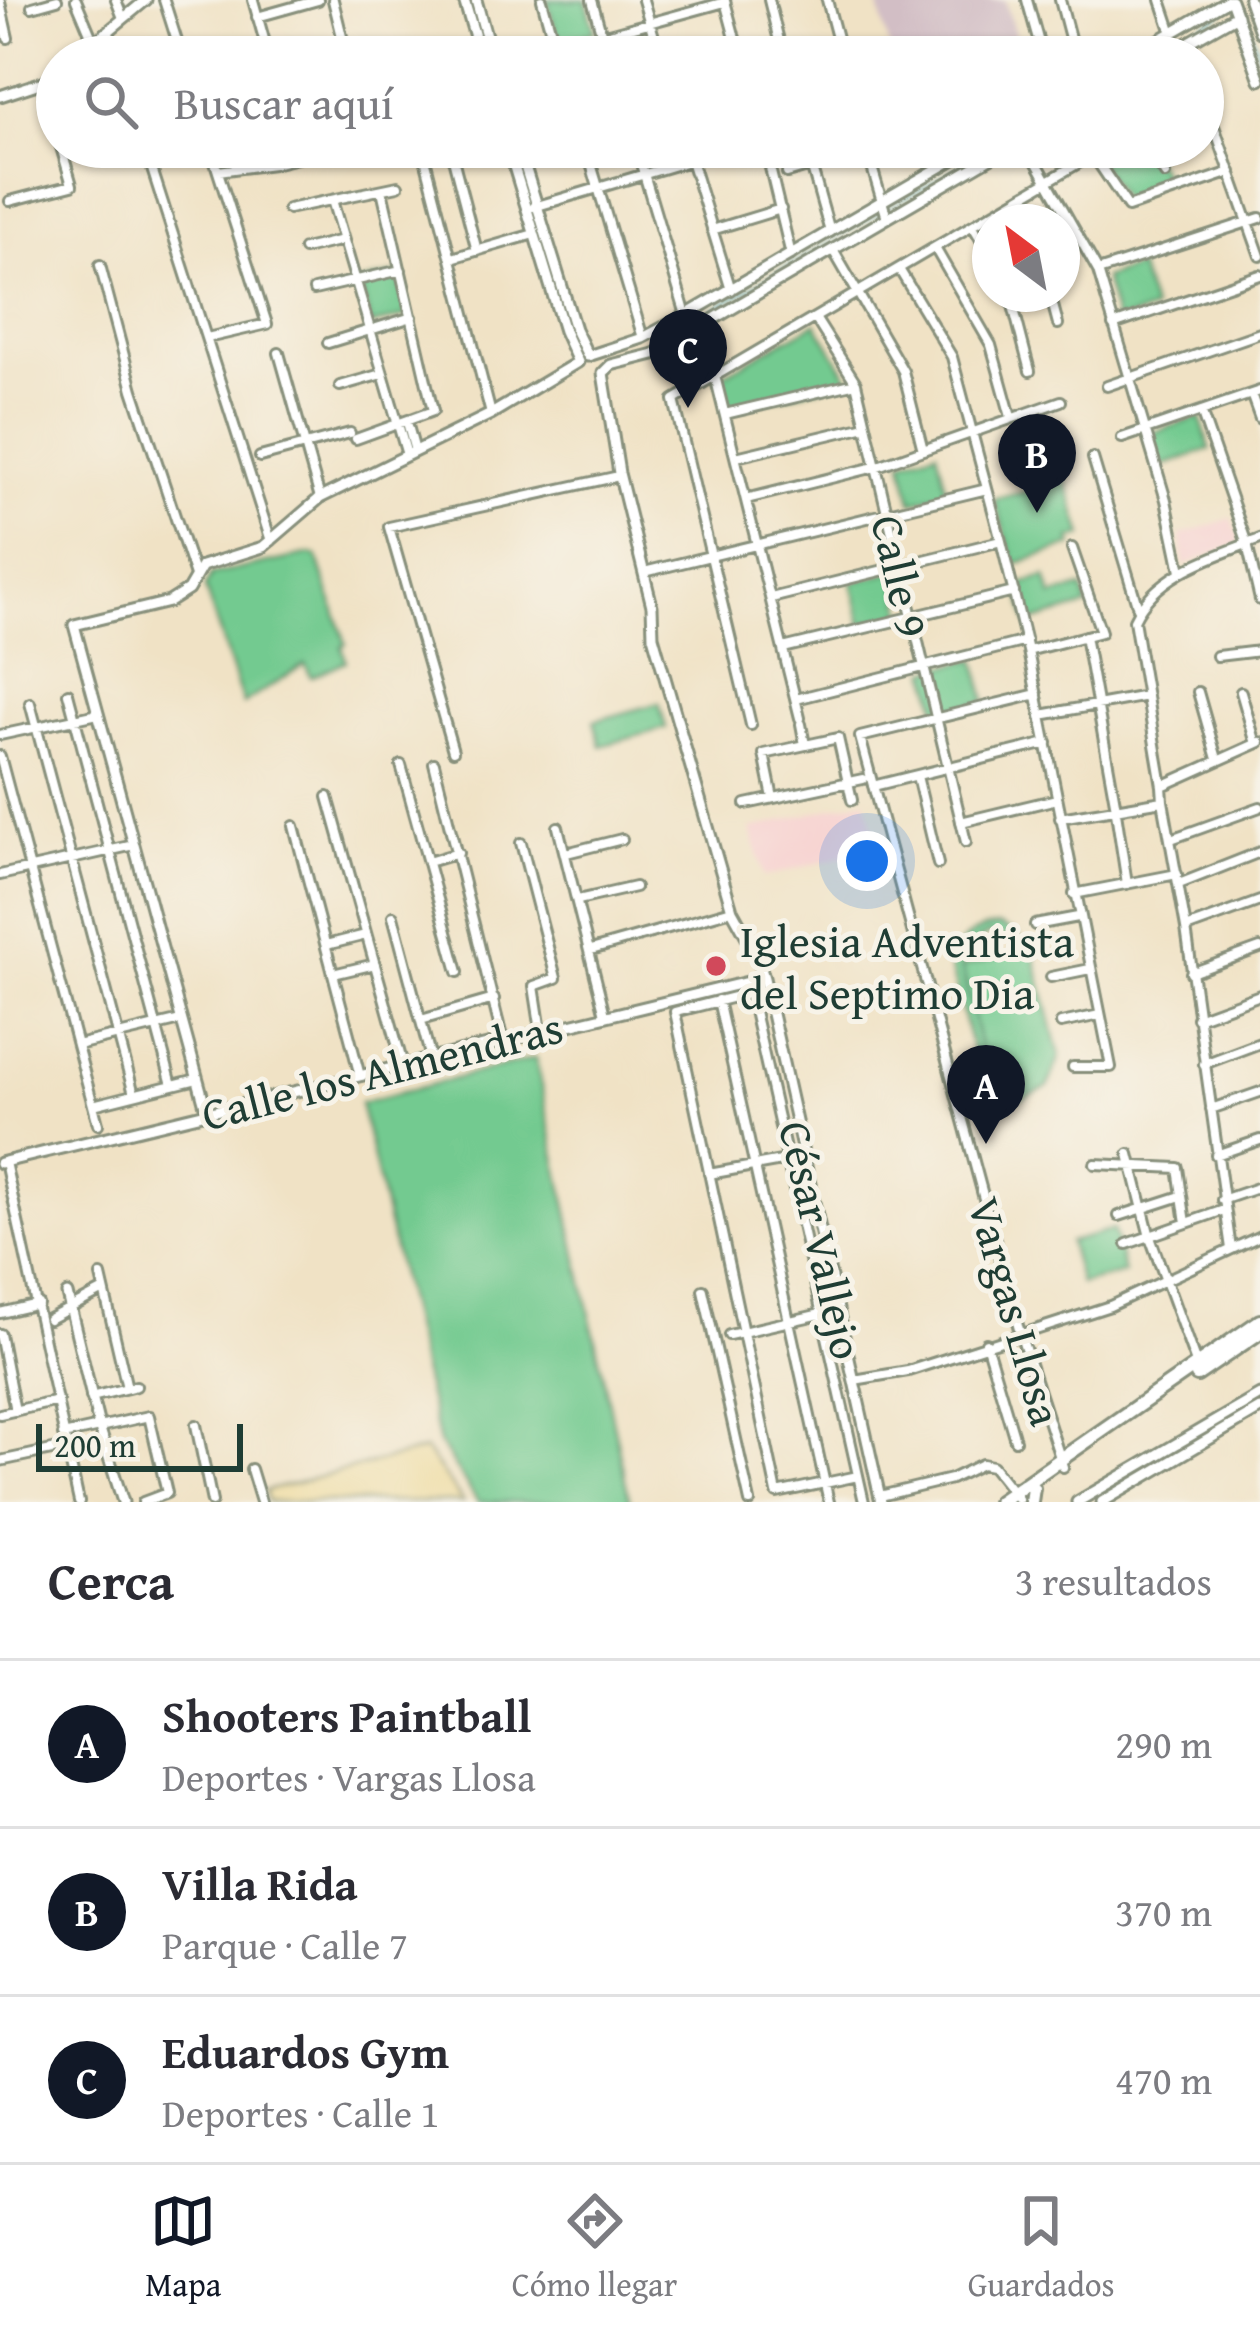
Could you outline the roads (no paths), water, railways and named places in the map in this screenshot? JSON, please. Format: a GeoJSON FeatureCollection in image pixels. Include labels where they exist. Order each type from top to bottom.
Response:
{"type":"FeatureCollection","features":[{"type":"Feature","properties":{"kind":"highway"},"geometry":{"type":"LineString","coordinates":[[999,1502],[1022,1497],[1061,1463],[1260,1321]]}},
{"type":"Feature","properties":{"kind":"highway"},"geometry":{"type":"LineString","coordinates":[[1199,1368],[1260,1332]]}},
{"type":"Feature","properties":{"kind":"street"},"geometry":{"type":"LineString","coordinates":[[32,7],[57,0]]}},
{"type":"Feature","properties":{"kind":"street"},"geometry":{"type":"LineString","coordinates":[[76,0],[91,36]]}},
{"type":"Feature","properties":{"kind":"street"},"geometry":{"type":"LineString","coordinates":[[116,0],[123,18]]}},
{"type":"Feature","properties":{"kind":"street"},"geometry":{"type":"LineString","coordinates":[[104,36],[146,0]]}},
{"type":"Feature","properties":{"kind":"street"},"geometry":{"type":"LineString","coordinates":[[164,0],[175,36]]}},
{"type":"Feature","properties":{"kind":"street"},"geometry":{"type":"LineString","coordinates":[[253,0],[263,36]]}},
{"type":"Feature","properties":{"kind":"street"},"geometry":{"type":"LineString","coordinates":[[257,16],[318,0]]}},
{"type":"Feature","properties":{"kind":"street"},"geometry":{"type":"LineString","coordinates":[[333,0],[342,36]]}},
{"type":"Feature","properties":{"kind":"street"},"geometry":{"type":"LineString","coordinates":[[464,0],[475,36]]}},
{"type":"Feature","properties":{"kind":"street"},"geometry":{"type":"LineString","coordinates":[[476,0],[486,36]]}},
{"type":"Feature","properties":{"kind":"street"},"geometry":{"type":"LineString","coordinates":[[542,0],[552,36]]}},
{"type":"Feature","properties":{"kind":"street"},"geometry":{"type":"LineString","coordinates":[[592,0],[601,34]]}},
{"type":"Feature","properties":{"kind":"street"},"geometry":{"type":"LineString","coordinates":[[643,0],[654,36]]}},
{"type":"Feature","properties":{"kind":"street"},"geometry":{"type":"LineString","coordinates":[[769,0],[778,36]]}},
{"type":"Feature","properties":{"kind":"street"},"geometry":{"type":"LineString","coordinates":[[827,0],[836,36]]}},
{"type":"Feature","properties":{"kind":"street"},"geometry":{"type":"LineString","coordinates":[[1027,0],[1037,36]]}},
{"type":"Feature","properties":{"kind":"street"},"geometry":{"type":"LineString","coordinates":[[1060,0],[1069,36]]}},
{"type":"Feature","properties":{"kind":"street"},"geometry":{"type":"LineString","coordinates":[[1161,0],[1172,33]]}},
{"type":"Feature","properties":{"kind":"street"},"geometry":{"type":"LineString","coordinates":[[1167,36],[1230,0],[1260,80]]}},
{"type":"Feature","properties":{"kind":"street"},"geometry":{"type":"LineString","coordinates":[[596,36],[725,1],[734,36]]}},
{"type":"Feature","properties":{"kind":"street"},"geometry":{"type":"LineString","coordinates":[[0,2],[8,38]]}},
{"type":"Feature","properties":{"kind":"street"},"geometry":{"type":"LineString","coordinates":[[1206,36],[1254,2],[1260,32]]}},
{"type":"Feature","properties":{"kind":"street"},"geometry":{"type":"LineString","coordinates":[[109,32],[110,36]]}},
{"type":"Feature","properties":{"kind":"street"},"geometry":{"type":"LineString","coordinates":[[0,97],[36,84]]}},
{"type":"Feature","properties":{"kind":"street"},"geometry":{"type":"LineString","coordinates":[[1224,153],[1260,256]]}},
{"type":"Feature","properties":{"kind":"street"},"geometry":{"type":"LineString","coordinates":[[10,201],[72,184],[67,168]]}},
{"type":"Feature","properties":{"kind":"street"},"geometry":{"type":"LineString","coordinates":[[152,168],[271,541]]}},
{"type":"Feature","properties":{"kind":"street"},"geometry":{"type":"LineString","coordinates":[[207,338],[267,324],[217,168]]}},
{"type":"Feature","properties":{"kind":"street"},"geometry":{"type":"LineString","coordinates":[[218,171],[236,168]]}},
{"type":"Feature","properties":{"kind":"street"},"geometry":{"type":"LineString","coordinates":[[428,168],[491,414]]}},
{"type":"Feature","properties":{"kind":"street"},"geometry":{"type":"LineString","coordinates":[[453,168],[477,250]]}},
{"type":"Feature","properties":{"kind":"street"},"geometry":{"type":"LineString","coordinates":[[516,168],[583,359]]}},
{"type":"Feature","properties":{"kind":"street"},"geometry":{"type":"LineString","coordinates":[[524,168],[535,234],[564,332],[583,359]]}},
{"type":"Feature","properties":{"kind":"street"},"geometry":{"type":"LineString","coordinates":[[592,168],[643,338]]}},
{"type":"Feature","properties":{"kind":"street"},"geometry":{"type":"LineString","coordinates":[[642,168],[686,315]]}},
{"type":"Feature","properties":{"kind":"street"},"geometry":{"type":"LineString","coordinates":[[532,207],[662,168]]}},
{"type":"Feature","properties":{"kind":"street"},"geometry":{"type":"LineString","coordinates":[[693,168],[735,296]]}},
{"type":"Feature","properties":{"kind":"street"},"geometry":{"type":"LineString","coordinates":[[770,168],[791,255]]}},
{"type":"Feature","properties":{"kind":"street"},"geometry":{"type":"LineString","coordinates":[[787,173],[804,168]]}},
{"type":"Feature","properties":{"kind":"street"},"geometry":{"type":"LineString","coordinates":[[812,168],[828,227]]}},
{"type":"Feature","properties":{"kind":"street"},"geometry":{"type":"LineString","coordinates":[[872,168],[884,210]]}},
{"type":"Feature","properties":{"kind":"street"},"geometry":{"type":"LineString","coordinates":[[923,188],[948,168]]}},
{"type":"Feature","properties":{"kind":"street"},"geometry":{"type":"LineString","coordinates":[[207,1113],[74,625],[169,602],[188,590],[202,566],[263,547],[320,498],[491,414],[583,359],[643,338],[832,250],[884,210],[965,168]]}},
{"type":"Feature","properties":{"kind":"street"},"geometry":{"type":"LineString","coordinates":[[1040,168],[1060,204]]}},
{"type":"Feature","properties":{"kind":"street"},"geometry":{"type":"LineString","coordinates":[[1011,203],[1070,168]]}},
{"type":"Feature","properties":{"kind":"street"},"geometry":{"type":"LineString","coordinates":[[1101,168],[1128,207],[1231,172]]}},
{"type":"Feature","properties":{"kind":"street"},"geometry":{"type":"LineString","coordinates":[[1161,168],[1165,174]]}},
{"type":"Feature","properties":{"kind":"street"},"geometry":{"type":"LineString","coordinates":[[288,209],[398,186]]}},
{"type":"Feature","properties":{"kind":"street"},"geometry":{"type":"LineString","coordinates":[[260,457],[430,414],[433,407],[382,190]]}},
{"type":"Feature","properties":{"kind":"street"},"geometry":{"type":"LineString","coordinates":[[332,200],[382,374],[411,453]]}},
{"type":"Feature","properties":{"kind":"street"},"geometry":{"type":"LineString","coordinates":[[712,230],[781,209]]}},
{"type":"Feature","properties":{"kind":"street"},"geometry":{"type":"LineString","coordinates":[[735,296],[828,227],[884,210]]}},
{"type":"Feature","properties":{"kind":"street"},"geometry":{"type":"LineString","coordinates":[[1098,271],[1260,218]]}},
{"type":"Feature","properties":{"kind":"street"},"geometry":{"type":"LineString","coordinates":[[751,724],[674,402],[972,227]]}},
{"type":"Feature","properties":{"kind":"street"},"geometry":{"type":"LineString","coordinates":[[452,258],[535,234]]}},
{"type":"Feature","properties":{"kind":"street"},"geometry":{"type":"LineString","coordinates":[[304,249],[343,240]]}},
{"type":"Feature","properties":{"kind":"street"},"geometry":{"type":"LineString","coordinates":[[1080,240],[1098,271],[1166,500],[1181,571]]}},
{"type":"Feature","properties":{"kind":"street"},"geometry":{"type":"LineString","coordinates":[[935,248],[991,344],[1011,417]]}},
{"type":"Feature","properties":{"kind":"street"},"geometry":{"type":"LineString","coordinates":[[832,250],[903,371],[923,450]]}},
{"type":"Feature","properties":{"kind":"street"},"geometry":{"type":"LineString","coordinates":[[100,265],[140,412],[196,575]]}},
{"type":"Feature","properties":{"kind":"street"},"geometry":{"type":"LineString","coordinates":[[899,269],[950,352],[1027,646],[1111,1067],[1073,1067]]}},
{"type":"Feature","properties":{"kind":"street"},"geometry":{"type":"LineString","coordinates":[[314,290],[400,270]]}},
{"type":"Feature","properties":{"kind":"street"},"geometry":{"type":"LineString","coordinates":[[1113,325],[1260,275]]}},
{"type":"Feature","properties":{"kind":"street","name":"César Vallejo"},"geometry":{"type":"LineString","coordinates":[[735,296],[654,354],[605,367],[620,476],[652,606],[653,637],[732,910],[764,978],[880,1499]]}},
{"type":"Feature","properties":{"kind":"street"},"geometry":{"type":"LineString","coordinates":[[1015,312],[1030,371]]}},
{"type":"Feature","properties":{"kind":"street"},"geometry":{"type":"LineString","coordinates":[[1055,312],[1058,324]]}},
{"type":"Feature","properties":{"kind":"street"},"geometry":{"type":"LineString","coordinates":[[328,343],[412,317]]}},
{"type":"Feature","properties":{"kind":"street","name":"Calle 9"},"geometry":{"type":"LineString","coordinates":[[815,318],[856,383],[966,842]]}},
{"type":"Feature","properties":{"kind":"street"},"geometry":{"type":"LineString","coordinates":[[1107,386],[1260,333]]}},
{"type":"Feature","properties":{"kind":"street"},"geometry":{"type":"LineString","coordinates":[[279,353],[320,498]]}},
{"type":"Feature","properties":{"kind":"street"},"geometry":{"type":"LineString","coordinates":[[340,386],[382,374]]}},
{"type":"Feature","properties":{"kind":"street"},"geometry":{"type":"LineString","coordinates":[[715,376],[805,745]]}},
{"type":"Feature","properties":{"kind":"street"},"geometry":{"type":"LineString","coordinates":[[725,414],[856,383]]}},
{"type":"Feature","properties":{"kind":"street"},"geometry":{"type":"LineString","coordinates":[[1122,438],[1256,392],[1260,419]]}},
{"type":"Feature","properties":{"kind":"street"},"geometry":{"type":"LineString","coordinates":[[746,499],[875,467],[1061,401]]}},
{"type":"Feature","properties":{"kind":"street"},"geometry":{"type":"LineString","coordinates":[[1202,411],[1247,544],[1260,601]]}},
{"type":"Feature","properties":{"kind":"street"},"geometry":{"type":"LineString","coordinates":[[736,457],[866,426]]}},
{"type":"Feature","properties":{"kind":"street"},"geometry":{"type":"LineString","coordinates":[[1094,458],[1138,609]]}},
{"type":"Feature","properties":{"kind":"street"},"geometry":{"type":"LineString","coordinates":[[454,752],[389,527],[620,476]]}},
{"type":"Feature","properties":{"kind":"street"},"geometry":{"type":"LineString","coordinates":[[644,572],[988,489]]}},
{"type":"Feature","properties":{"kind":"street"},"geometry":{"type":"LineString","coordinates":[[1231,1249],[1186,928],[1148,696],[1132,628],[1138,609],[1181,571],[1260,539]]}},
{"type":"Feature","properties":{"kind":"street"},"geometry":{"type":"LineString","coordinates":[[771,598],[1001,541]]}},
{"type":"Feature","properties":{"kind":"street"},"geometry":{"type":"LineString","coordinates":[[796,699],[922,667],[1101,632],[1072,548]]}},
{"type":"Feature","properties":{"kind":"street"},"geometry":{"type":"LineString","coordinates":[[783,648],[1014,592]]}},
{"type":"Feature","properties":{"kind":"street"},"geometry":{"type":"LineString","coordinates":[[1085,636],[1127,884]]}},
{"type":"Feature","properties":{"kind":"street"},"geometry":{"type":"LineString","coordinates":[[1216,656],[1260,651]]}},
{"type":"Feature","properties":{"kind":"street"},"geometry":{"type":"LineString","coordinates":[[1198,692],[1217,759]]}},
{"type":"Feature","properties":{"kind":"street"},"geometry":{"type":"LineString","coordinates":[[1162,786],[1258,743],[1241,692]]}},
{"type":"Feature","properties":{"kind":"street"},"geometry":{"type":"LineString","coordinates":[[68,693],[172,1085]]}},
{"type":"Feature","properties":{"kind":"street"},"geometry":{"type":"LineString","coordinates":[[935,717],[1037,694]]}},
{"type":"Feature","properties":{"kind":"street"},"geometry":{"type":"LineString","coordinates":[[1041,716],[1148,696]]}},
{"type":"Feature","properties":{"kind":"street"},"geometry":{"type":"LineString","coordinates":[[30,703],[134,1094]]}},
{"type":"Feature","properties":{"kind":"street"},"geometry":{"type":"LineString","coordinates":[[0,735],[98,714]]}},
{"type":"Feature","properties":{"kind":"street","name":"Vargas Llosa"},"geometry":{"type":"LineString","coordinates":[[935,717],[860,737],[1020,1333],[1061,1463]]}},
{"type":"Feature","properties":{"kind":"street"},"geometry":{"type":"LineString","coordinates":[[773,798],[764,754],[838,738],[852,800]]}},
{"type":"Feature","properties":{"kind":"street"},"geometry":{"type":"LineString","coordinates":[[873,786],[1047,743]]}},
{"type":"Feature","properties":{"kind":"street"},"geometry":{"type":"LineString","coordinates":[[0,756],[98,1124]]}},
{"type":"Feature","properties":{"kind":"street"},"geometry":{"type":"LineString","coordinates":[[434,763],[503,1041]]}},
{"type":"Feature","properties":{"kind":"street"},"geometry":{"type":"LineString","coordinates":[[401,765],[458,972]]}},
{"type":"Feature","properties":{"kind":"street"},"geometry":{"type":"LineString","coordinates":[[917,776],[938,864]]}},
{"type":"Feature","properties":{"kind":"street"},"geometry":{"type":"LineString","coordinates":[[746,804],[863,779]]}},
{"type":"Feature","properties":{"kind":"street"},"geometry":{"type":"LineString","coordinates":[[328,797],[403,1065]]}},
{"type":"Feature","properties":{"kind":"street"},"geometry":{"type":"LineString","coordinates":[[962,822],[1057,799]]}},
{"type":"Feature","properties":{"kind":"street"},"geometry":{"type":"LineString","coordinates":[[1060,818],[1163,801]]}},
{"type":"Feature","properties":{"kind":"street"},"geometry":{"type":"LineString","coordinates":[[1171,839],[1260,807]]}},
{"type":"Feature","properties":{"kind":"street"},"geometry":{"type":"LineString","coordinates":[[294,826],[361,1076]]}},
{"type":"Feature","properties":{"kind":"street"},"geometry":{"type":"LineString","coordinates":[[558,827],[605,1015]]}},
{"type":"Feature","properties":{"kind":"street"},"geometry":{"type":"LineString","coordinates":[[566,854],[622,839]]}},
{"type":"Feature","properties":{"kind":"street"},"geometry":{"type":"LineString","coordinates":[[521,843],[556,978],[534,986],[541,1031]]}},
{"type":"Feature","properties":{"kind":"street"},"geometry":{"type":"LineString","coordinates":[[0,875],[134,845]]}},
{"type":"Feature","properties":{"kind":"street"},"geometry":{"type":"LineString","coordinates":[[1074,895],[1178,879],[1260,853]]}},
{"type":"Feature","properties":{"kind":"street"},"geometry":{"type":"LineString","coordinates":[[428,862],[458,854]]}},
{"type":"Feature","properties":{"kind":"street"},"geometry":{"type":"LineString","coordinates":[[578,900],[635,887]]}},
{"type":"Feature","properties":{"kind":"street"},"geometry":{"type":"LineString","coordinates":[[1186,928],[1260,901]]}},
{"type":"Feature","properties":{"kind":"street"},"geometry":{"type":"LineString","coordinates":[[591,950],[732,910]]}},
{"type":"Feature","properties":{"kind":"street"},"geometry":{"type":"LineString","coordinates":[[393,916],[431,1059]]}},
{"type":"Feature","properties":{"kind":"street"},"geometry":{"type":"LineString","coordinates":[[1035,925],[1078,917]]}},
{"type":"Feature","properties":{"kind":"street"},"geometry":{"type":"LineString","coordinates":[[326,945],[367,934]]}},
{"type":"Feature","properties":{"kind":"street"},"geometry":{"type":"LineString","coordinates":[[1191,973],[1260,948]]}},
{"type":"Feature","properties":{"kind":"street"},"geometry":{"type":"LineString","coordinates":[[333,974],[375,964]]}},
{"type":"Feature","properties":{"kind":"street"},"geometry":{"type":"LineString","coordinates":[[1051,977],[1090,969]]}},
{"type":"Feature","properties":{"kind":"street","name":"Calle los Almendras"},"geometry":{"type":"LineString","coordinates":[[3,1162],[764,978]]}},
{"type":"Feature","properties":{"kind":"street"},"geometry":{"type":"LineString","coordinates":[[858,1476],[777,1493],[674,1012],[750,993],[864,1502]]}},
{"type":"Feature","properties":{"kind":"street"},"geometry":{"type":"LineString","coordinates":[[1197,1018],[1260,995]]}},
{"type":"Feature","properties":{"kind":"street"},"geometry":{"type":"LineString","coordinates":[[422,1020],[494,999]]}},
{"type":"Feature","properties":{"kind":"street"},"geometry":{"type":"LineString","coordinates":[[718,1000],[829,1502]]}},
{"type":"Feature","properties":{"kind":"street"},"geometry":{"type":"LineString","coordinates":[[1061,1023],[1100,1016]]}},
{"type":"Feature","properties":{"kind":"street"},"geometry":{"type":"LineString","coordinates":[[77,1045],[181,1020]]}},
{"type":"Feature","properties":{"kind":"street"},"geometry":{"type":"LineString","coordinates":[[1204,1064],[1260,1043]]}},
{"type":"Feature","properties":{"kind":"street"},"geometry":{"type":"LineString","coordinates":[[93,1105],[197,1078]]}},
{"type":"Feature","properties":{"kind":"street"},"geometry":{"type":"LineString","coordinates":[[1211,1109],[1260,1092]]}},
{"type":"Feature","properties":{"kind":"street"},"geometry":{"type":"LineString","coordinates":[[1216,1155],[1260,1140]]}},
{"type":"Feature","properties":{"kind":"street"},"geometry":{"type":"LineString","coordinates":[[1129,1154],[1150,1237],[1199,1368]]}},
{"type":"Feature","properties":{"kind":"street"},"geometry":{"type":"LineString","coordinates":[[709,1174],[788,1160]]}},
{"type":"Feature","properties":{"kind":"street"},"geometry":{"type":"LineString","coordinates":[[3,1162],[78,1500],[63,1502]]}},
{"type":"Feature","properties":{"kind":"street"},"geometry":{"type":"LineString","coordinates":[[1095,1164],[1178,1168],[1186,1223]]}},
{"type":"Feature","properties":{"kind":"street"},"geometry":{"type":"LineString","coordinates":[[1127,1244],[1186,1223],[1260,1187]]}},
{"type":"Feature","properties":{"kind":"street"},"geometry":{"type":"LineString","coordinates":[[1119,1216],[1181,1196]]}},
{"type":"Feature","properties":{"kind":"street"},"geometry":{"type":"LineString","coordinates":[[854,1380],[908,1370],[1111,1306],[1260,1236]]}},
{"type":"Feature","properties":{"kind":"street"},"geometry":{"type":"LineString","coordinates":[[91,1397],[131,1387],[101,1276]]}},
{"type":"Feature","properties":{"kind":"street"},"geometry":{"type":"LineString","coordinates":[[49,1319],[104,1290]]}},
{"type":"Feature","properties":{"kind":"street"},"geometry":{"type":"LineString","coordinates":[[703,1290],[750,1502]]}},
{"type":"Feature","properties":{"kind":"street"},"geometry":{"type":"LineString","coordinates":[[68,1294],[91,1397],[123,1502]]}},
{"type":"Feature","properties":{"kind":"street"},"geometry":{"type":"LineString","coordinates":[[0,1313],[38,1304]]}},
{"type":"Feature","properties":{"kind":"street"},"geometry":{"type":"LineString","coordinates":[[729,1335],[820,1314]]}},
{"type":"Feature","properties":{"kind":"street"},"geometry":{"type":"LineString","coordinates":[[0,1334],[15,1411]]}},
{"type":"Feature","properties":{"kind":"street"},"geometry":{"type":"LineString","coordinates":[[986,1343],[1015,1440]]}},
{"type":"Feature","properties":{"kind":"street"},"geometry":{"type":"LineString","coordinates":[[1077,1502],[1260,1395]]}},
{"type":"Feature","properties":{"kind":"street"},"geometry":{"type":"LineString","coordinates":[[0,1414],[58,1401]]}},
{"type":"Feature","properties":{"kind":"street"},"geometry":{"type":"LineString","coordinates":[[1102,1502],[1260,1409]]}},
{"type":"Feature","properties":{"kind":"street"},"geometry":{"type":"LineString","coordinates":[[63,1435],[149,1415],[167,1493],[143,1502]]}},
{"type":"Feature","properties":{"kind":"street"},"geometry":{"type":"LineString","coordinates":[[196,1425],[212,1502]]}},
{"type":"Feature","properties":{"kind":"street"},"geometry":{"type":"LineString","coordinates":[[0,1461],[66,1447]]}},
{"type":"Feature","properties":{"kind":"street"},"geometry":{"type":"LineString","coordinates":[[880,1499],[951,1479],[982,1464],[992,1466],[1022,1497]]}},
{"type":"Feature","properties":{"kind":"street"},"geometry":{"type":"LineString","coordinates":[[250,1469],[261,1502]]}},
{"type":"Feature","properties":{"kind":"waterway"},"geometry":{"type":"LineString","coordinates":[[1183,36],[1222,13]]}},
{"type":"Feature","properties":{"kind":"waterway"},"geometry":{"type":"LineString","coordinates":[[1248,24],[1260,59]]}},
{"type":"Feature","properties":{"kind":"waterway"},"geometry":{"type":"LineString","coordinates":[[598,360],[654,344],[957,168]]}},
{"type":"Feature","properties":{"kind":"place","name":"Eduardos Gym"},"geometry":{"type":"Point","coordinates":[688,408]}},
{"type":"Feature","properties":{"kind":"place","name":"Villa Rida"},"geometry":{"type":"Point","coordinates":[1037,513]}},
{"type":"Feature","properties":{"kind":"place","name":"Iglesia Adventista del Septimo Dia"},"geometry":{"type":"Point","coordinates":[716,966]}},
{"type":"Feature","properties":{"kind":"place","name":"Shooters Paintball"},"geometry":{"type":"Point","coordinates":[986,1144]}}]}
